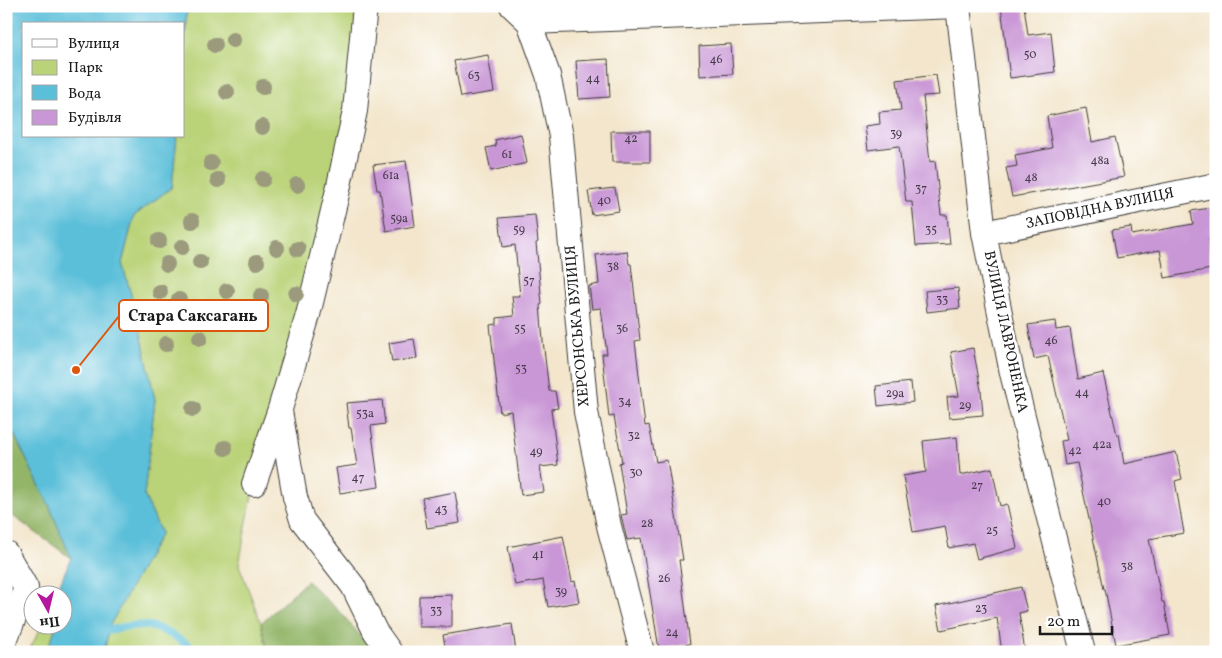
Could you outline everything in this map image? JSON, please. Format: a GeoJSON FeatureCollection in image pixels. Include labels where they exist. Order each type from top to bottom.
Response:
{"type":"FeatureCollection","features":[{"type":"Feature","properties":{"kind":"street"},"geometry":{"type":"LineString","coordinates":[[254,484],[308,316],[353,120],[365,6]]}},
{"type":"Feature","properties":{"kind":"street"},"geometry":{"type":"LineString","coordinates":[[521,14],[958,6]]}},
{"type":"Feature","properties":{"kind":"street","name":"ВУЛИЦЯ ЛАВРОНЕНКА"},"geometry":{"type":"LineString","coordinates":[[958,6],[984,233],[1012,373],[1083,652]]}},
{"type":"Feature","properties":{"kind":"street","name":"ХЕРСОНСЬКА ВУЛИЦЯ"},"geometry":{"type":"LineString","coordinates":[[521,14],[548,75],[561,136],[586,412],[609,526],[642,652]]}},
{"type":"Feature","properties":{"kind":"street","name":"ЗАПОВІДНА ВУЛИЦЯ"},"geometry":{"type":"LineString","coordinates":[[984,233],[1216,185]]}},
{"type":"Feature","properties":{"kind":"street"},"geometry":{"type":"LineString","coordinates":[[280,408],[295,497],[302,520],[354,586],[374,631],[390,652]]}},
{"type":"Feature","properties":{"kind":"street"},"geometry":{"type":"LineString","coordinates":[[6,553],[26,588],[6,638]]}},
{"type":"Feature","properties":{"kind":"green space"},"geometry":{"type":"Polygon","coordinates":[[[187,6],[365,6],[355,111],[254,484],[239,565],[261,623],[268,652],[104,652],[110,625],[161,533],[144,495],[155,400],[138,319],[122,263],[134,216],[172,187],[177,138],[185,138],[187,6]]]}},
{"type":"Feature","properties":{"kind":"green space"},"geometry":{"type":"Polygon","coordinates":[[[6,418],[49,505],[71,558],[6,511],[6,418]]]}},
{"type":"Feature","properties":{"kind":"green space"},"geometry":{"type":"Polygon","coordinates":[[[307,581],[341,613],[374,652],[268,652],[261,623],[307,581]]]}},
{"type":"Feature","properties":{"kind":"green space"},"geometry":{"type":"Polygon","coordinates":[[[37,636],[53,636],[47,652],[28,652],[37,636]]]}},
{"type":"Feature","properties":{"kind":"water"},"geometry":{"type":"Polygon","coordinates":[[[6,6],[187,6],[185,41],[185,22],[22,22],[22,138],[177,138],[172,187],[134,216],[122,263],[138,319],[155,400],[144,495],[161,533],[110,625],[104,652],[47,652],[53,636],[72,636],[72,586],[59,586],[71,558],[49,505],[6,418],[6,6]]]}},
{"type":"Feature","properties":{"kind":"building"},"geometry":{"type":"Polygon","coordinates":[[[1001,6],[1024,6],[1028,35],[1051,32],[1055,72],[1010,78],[1001,6]]]}},
{"type":"Feature","properties":{"kind":"building"},"geometry":{"type":"Polygon","coordinates":[[[731,44],[733,74],[700,76],[699,46],[731,44]]]}},
{"type":"Feature","properties":{"kind":"building"},"geometry":{"type":"Polygon","coordinates":[[[488,55],[494,92],[461,97],[454,61],[488,55]]]}},
{"type":"Feature","properties":{"kind":"building"},"geometry":{"type":"Polygon","coordinates":[[[608,59],[610,97],[579,99],[576,61],[608,59]]]}},
{"type":"Feature","properties":{"kind":"building"},"geometry":{"type":"Polygon","coordinates":[[[936,75],[939,95],[923,96],[930,162],[935,161],[941,215],[947,215],[950,244],[916,246],[912,202],[906,202],[899,146],[868,150],[865,126],[880,124],[879,112],[901,110],[897,80],[936,75]]]}},
{"type":"Feature","properties":{"kind":"building"},"geometry":{"type":"Polygon","coordinates":[[[1086,108],[1092,142],[1115,137],[1124,177],[1012,197],[1006,168],[1017,166],[1015,155],[1052,148],[1047,116],[1086,108]]]}},
{"type":"Feature","properties":{"kind":"building"},"geometry":{"type":"Polygon","coordinates":[[[611,131],[650,131],[650,162],[612,162],[611,131]]]}},
{"type":"Feature","properties":{"kind":"building"},"geometry":{"type":"Polygon","coordinates":[[[521,134],[527,163],[491,171],[486,148],[496,146],[495,140],[521,134]]]}},
{"type":"Feature","properties":{"kind":"building"},"geometry":{"type":"Polygon","coordinates":[[[406,161],[415,226],[386,231],[380,190],[377,190],[373,165],[406,161]]]}},
{"type":"Feature","properties":{"kind":"building"},"geometry":{"type":"Polygon","coordinates":[[[615,188],[619,211],[592,215],[588,191],[615,188]]]}},
{"type":"Feature","properties":{"kind":"building"},"geometry":{"type":"Polygon","coordinates":[[[1216,207],[1216,237],[1209,238],[1211,269],[1165,278],[1160,250],[1117,258],[1112,230],[1131,227],[1132,235],[1193,224],[1191,211],[1216,207]]]}},
{"type":"Feature","properties":{"kind":"building"},"geometry":{"type":"Polygon","coordinates":[[[535,215],[543,341],[549,391],[555,391],[558,408],[551,409],[558,465],[540,467],[544,492],[521,495],[511,411],[500,413],[490,325],[497,324],[497,318],[514,316],[512,296],[520,296],[515,245],[503,247],[499,218],[535,215]]]}},
{"type":"Feature","properties":{"kind":"building"},"geometry":{"type":"Polygon","coordinates":[[[627,251],[629,264],[631,264],[640,340],[635,341],[645,426],[649,425],[656,462],[667,460],[683,560],[679,560],[690,644],[659,649],[641,538],[627,540],[621,515],[627,514],[619,463],[622,462],[614,416],[609,417],[602,354],[607,354],[601,308],[592,309],[589,286],[599,284],[596,255],[627,251]]]}},
{"type":"Feature","properties":{"kind":"building"},"geometry":{"type":"Polygon","coordinates":[[[958,288],[960,308],[927,312],[925,291],[958,288]]]}},
{"type":"Feature","properties":{"kind":"building"},"geometry":{"type":"Polygon","coordinates":[[[1055,321],[1056,330],[1070,328],[1078,379],[1103,373],[1117,435],[1119,434],[1124,464],[1176,452],[1182,479],[1175,481],[1184,533],[1149,539],[1170,635],[1116,645],[1077,463],[1065,465],[1061,441],[1067,440],[1048,356],[1034,359],[1028,325],[1055,321]]]}},
{"type":"Feature","properties":{"kind":"building"},"geometry":{"type":"Polygon","coordinates":[[[414,339],[417,358],[392,362],[389,343],[414,339]]]}},
{"type":"Feature","properties":{"kind":"building"},"geometry":{"type":"Polygon","coordinates":[[[973,348],[981,390],[983,415],[949,418],[947,397],[959,396],[951,352],[973,348]]]}},
{"type":"Feature","properties":{"kind":"building"},"geometry":{"type":"Polygon","coordinates":[[[911,382],[913,402],[878,406],[876,386],[911,382]]]}},
{"type":"Feature","properties":{"kind":"building"},"geometry":{"type":"Polygon","coordinates":[[[382,400],[385,424],[371,426],[379,487],[340,493],[336,468],[357,465],[346,403],[382,400]]]}},
{"type":"Feature","properties":{"kind":"building"},"geometry":{"type":"Polygon","coordinates":[[[957,437],[960,475],[992,468],[1000,506],[1007,504],[1017,548],[977,559],[973,543],[949,548],[945,526],[913,532],[903,476],[926,472],[923,441],[957,437]]]}},
{"type":"Feature","properties":{"kind":"building"},"geometry":{"type":"Polygon","coordinates":[[[455,492],[460,523],[427,528],[422,498],[455,492]]]}},
{"type":"Feature","properties":{"kind":"building"},"geometry":{"type":"Polygon","coordinates":[[[563,536],[572,582],[575,581],[579,602],[548,607],[543,580],[515,585],[508,547],[563,536]]]}},
{"type":"Feature","properties":{"kind":"building"},"geometry":{"type":"Polygon","coordinates":[[[1021,587],[1027,611],[1019,613],[1025,652],[1002,652],[997,618],[941,630],[936,606],[1021,587]]]}},
{"type":"Feature","properties":{"kind":"building"},"geometry":{"type":"Polygon","coordinates":[[[452,595],[452,627],[419,627],[419,596],[452,595]]]}},
{"type":"Feature","properties":{"kind":"building"},"geometry":{"type":"Polygon","coordinates":[[[512,624],[516,652],[446,652],[443,635],[512,624]]]}},
{"type":"Feature","properties":{"kind":"waterway"},"geometry":{"type":"LineString","coordinates":[[99,633],[124,627],[155,627],[181,640],[197,652]]}},
{"type":"Feature","properties":{"kind":"place","name":"Стара Саксагань"},"geometry":{"type":"Point","coordinates":[76,370]}}]}
